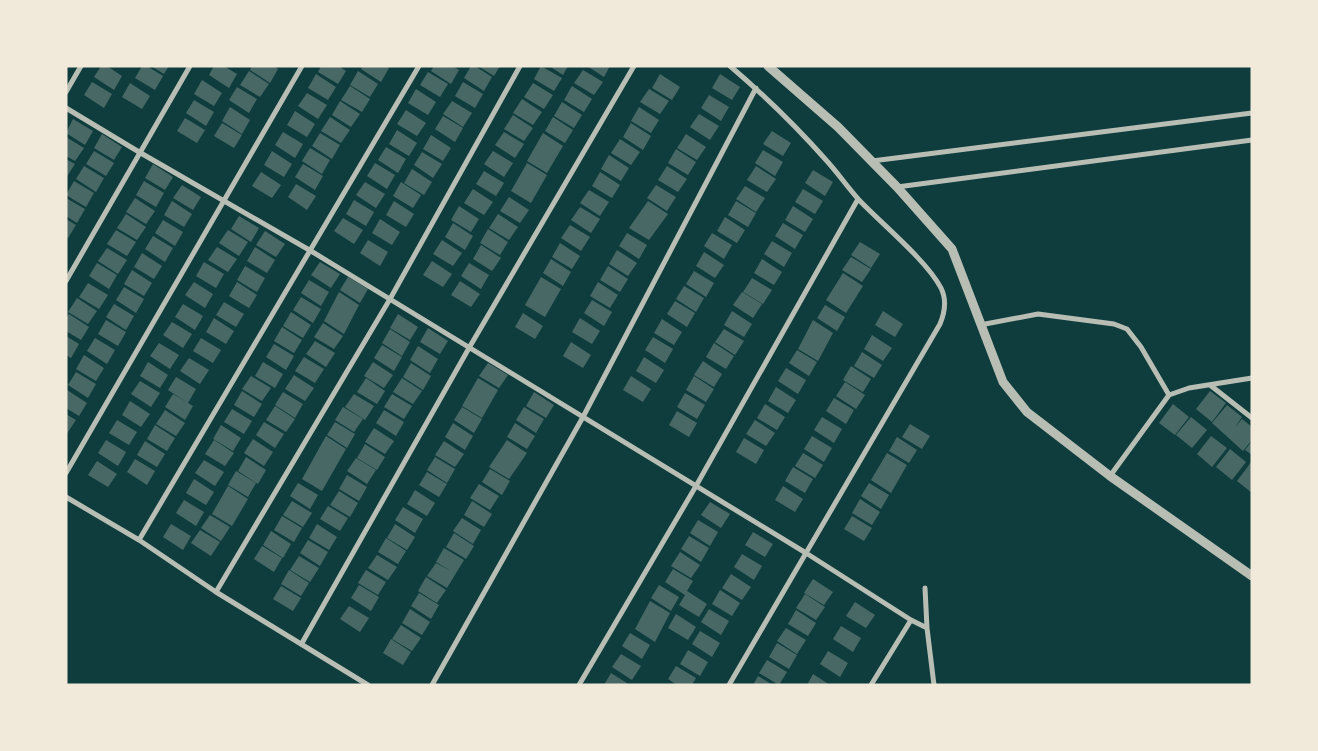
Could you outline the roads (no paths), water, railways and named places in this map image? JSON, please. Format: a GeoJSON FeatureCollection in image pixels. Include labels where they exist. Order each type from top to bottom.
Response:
{"type":"FeatureCollection","features":[{"type":"Feature","properties":{"kind":"street"},"geometry":{"type":"LineString","coordinates":[[66,92],[81,66]]}},
{"type":"Feature","properties":{"kind":"street"},"geometry":{"type":"LineString","coordinates":[[66,281],[190,66]]}},
{"type":"Feature","properties":{"kind":"street"},"geometry":{"type":"LineString","coordinates":[[66,474],[302,66]]}},
{"type":"Feature","properties":{"kind":"street"},"geometry":{"type":"LineString","coordinates":[[139,540],[419,66]]}},
{"type":"Feature","properties":{"kind":"street"},"geometry":{"type":"LineString","coordinates":[[216,592],[390,299],[520,66]]}},
{"type":"Feature","properties":{"kind":"street"},"geometry":{"type":"LineString","coordinates":[[302,643],[469,348],[634,66]]}},
{"type":"Feature","properties":{"kind":"street"},"geometry":{"type":"LineString","coordinates":[[729,685],[940,324],[944,313],[945,299],[935,279],[858,198],[802,134],[756,88],[730,66]]}},
{"type":"Feature","properties":{"kind":"street"},"geometry":{"type":"LineString","coordinates":[[768,66],[838,127],[897,187],[952,249],[1003,382],[1027,412],[1110,476],[1252,576]]}},
{"type":"Feature","properties":{"kind":"street"},"geometry":{"type":"LineString","coordinates":[[432,685],[583,417],[756,88]]}},
{"type":"Feature","properties":{"kind":"street"},"geometry":{"type":"LineString","coordinates":[[66,108],[311,251],[806,553],[911,620],[927,628]]}},
{"type":"Feature","properties":{"kind":"street"},"geometry":{"type":"LineString","coordinates":[[871,161],[1252,112]]}},
{"type":"Feature","properties":{"kind":"street"},"geometry":{"type":"LineString","coordinates":[[897,187],[1252,140]]}},
{"type":"Feature","properties":{"kind":"street"},"geometry":{"type":"LineString","coordinates":[[579,685],[696,486],[858,198]]}},
{"type":"Feature","properties":{"kind":"street"},"geometry":{"type":"LineString","coordinates":[[980,325],[1038,314],[1114,324],[1127,329],[1141,347],[1169,395]]}},
{"type":"Feature","properties":{"kind":"street"},"geometry":{"type":"LineString","coordinates":[[1110,476],[1169,395],[1189,388],[1252,378]]}},
{"type":"Feature","properties":{"kind":"street"},"geometry":{"type":"LineString","coordinates":[[1210,385],[1252,418]]}},
{"type":"Feature","properties":{"kind":"street"},"geometry":{"type":"LineString","coordinates":[[66,497],[139,540],[216,592],[368,685]]}},
{"type":"Feature","properties":{"kind":"street"},"geometry":{"type":"LineString","coordinates":[[925,588],[927,628],[934,685]]}},
{"type":"Feature","properties":{"kind":"street"},"geometry":{"type":"LineString","coordinates":[[871,685],[911,620]]}}]}
